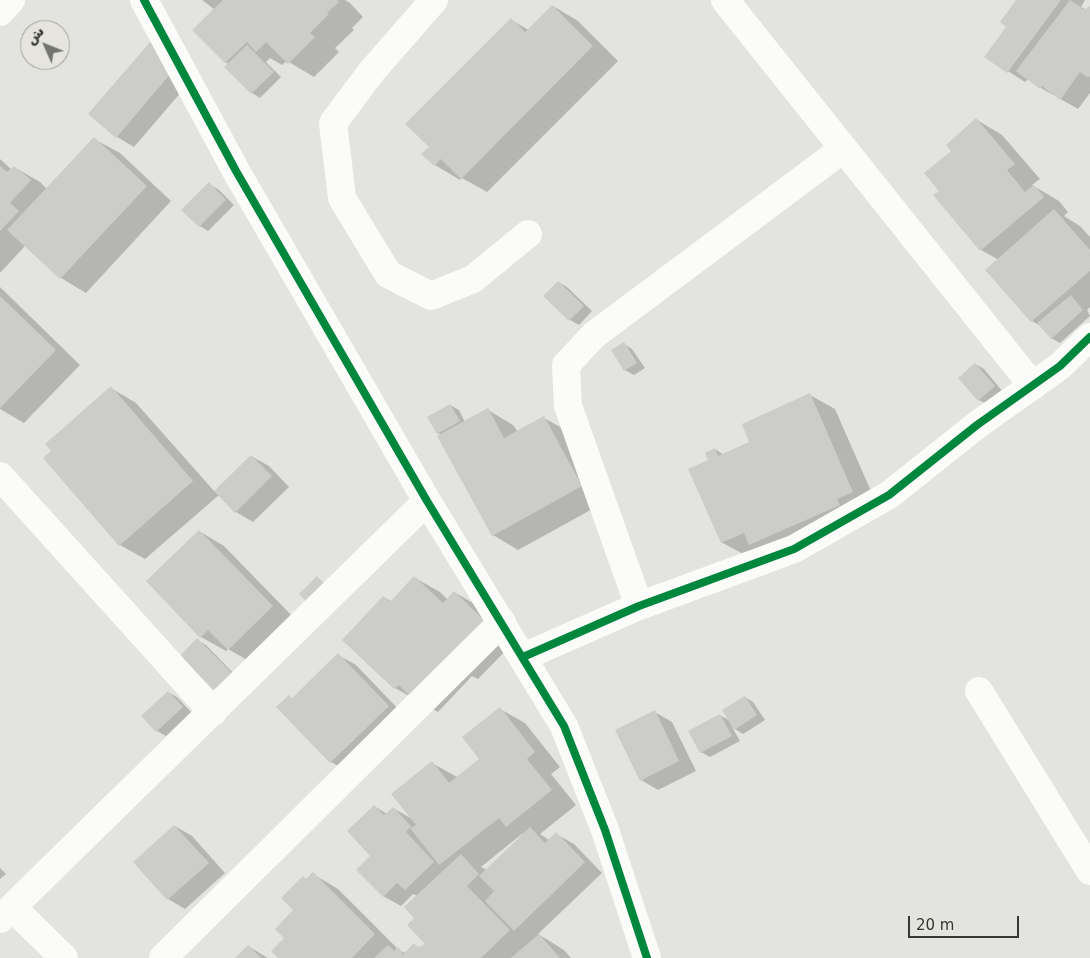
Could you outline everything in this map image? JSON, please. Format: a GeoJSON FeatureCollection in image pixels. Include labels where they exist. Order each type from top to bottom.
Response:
{"type":"FeatureCollection","features":[{"type":"Feature","properties":{"kind":"street"},"geometry":{"type":"LineString","coordinates":[[0,12],[11,0]]}},
{"type":"Feature","properties":{"kind":"street"},"geometry":{"type":"LineString","coordinates":[[144,0],[236,171],[428,501],[564,726],[605,830],[647,958]]}},
{"type":"Feature","properties":{"kind":"street"},"geometry":{"type":"LineString","coordinates":[[434,0],[372,71],[333,123],[342,198],[388,274],[431,296],[472,279],[528,234]]}},
{"type":"Feature","properties":{"kind":"street"},"geometry":{"type":"LineString","coordinates":[[725,0],[1033,386]]}},
{"type":"Feature","properties":{"kind":"street"},"geometry":{"type":"LineString","coordinates":[[639,606],[568,406],[566,365],[594,335],[843,149]]}},
{"type":"Feature","properties":{"kind":"street"},"geometry":{"type":"LineString","coordinates":[[523,657],[639,606],[794,549],[890,495],[977,425],[1060,366],[1090,337]]}},
{"type":"Feature","properties":{"kind":"street"},"geometry":{"type":"LineString","coordinates":[[0,476],[213,712]]}},
{"type":"Feature","properties":{"kind":"street"},"geometry":{"type":"LineString","coordinates":[[64,958],[6,913],[428,501]]}},
{"type":"Feature","properties":{"kind":"street"},"geometry":{"type":"LineString","coordinates":[[163,958],[502,622]]}},
{"type":"Feature","properties":{"kind":"street"},"geometry":{"type":"LineString","coordinates":[[979,691],[1090,871]]}},
{"type":"Feature","properties":{"kind":"building"},"geometry":{"type":"Polygon","coordinates":[[[223,0],[337,0],[339,2],[310,33],[315,37],[288,64],[266,42],[256,52],[247,42],[225,63],[192,30],[223,0]]]}},
{"type":"Feature","properties":{"kind":"building"},"geometry":{"type":"Polygon","coordinates":[[[1016,0],[1061,0],[1007,73],[984,57],[1006,27],[1000,22],[1016,0]]]}},
{"type":"Feature","properties":{"kind":"building"},"geometry":{"type":"Polygon","coordinates":[[[1070,0],[1085,10],[1090,7],[1090,76],[1088,78],[1080,72],[1060,100],[1042,86],[1040,89],[1016,71],[1070,0]]]}},
{"type":"Feature","properties":{"kind":"building"},"geometry":{"type":"Polygon","coordinates":[[[552,5],[593,46],[461,179],[441,159],[434,166],[421,154],[429,147],[405,124],[511,18],[525,32],[552,5]]]}},
{"type":"Feature","properties":{"kind":"building"},"geometry":{"type":"Polygon","coordinates":[[[150,42],[177,66],[116,138],[88,114],[150,42]]]}},
{"type":"Feature","properties":{"kind":"building"},"geometry":{"type":"Polygon","coordinates":[[[247,45],[274,72],[251,94],[224,67],[247,45]]]}},
{"type":"Feature","properties":{"kind":"building"},"geometry":{"type":"Polygon","coordinates":[[[976,118],[1015,164],[1007,170],[1025,192],[1034,185],[1044,197],[980,251],[933,195],[939,191],[924,173],[951,151],[946,145],[976,118]]]}},
{"type":"Feature","properties":{"kind":"building"},"geometry":{"type":"Polygon","coordinates":[[[94,137],[147,186],[60,279],[7,230],[94,137]]]}},
{"type":"Feature","properties":{"kind":"building"},"geometry":{"type":"Polygon","coordinates":[[[0,166],[7,172],[14,166],[31,180],[10,203],[19,211],[0,231],[0,166]]]}},
{"type":"Feature","properties":{"kind":"building"},"geometry":{"type":"Polygon","coordinates":[[[209,182],[226,200],[199,227],[181,210],[209,182]]]}},
{"type":"Feature","properties":{"kind":"building"},"geometry":{"type":"Polygon","coordinates":[[[1054,209],[1090,250],[1090,271],[1031,322],[985,270],[1054,209]]]}},
{"type":"Feature","properties":{"kind":"building"},"geometry":{"type":"Polygon","coordinates":[[[558,281],[584,306],[569,321],[543,296],[558,281]]]}},
{"type":"Feature","properties":{"kind":"building"},"geometry":{"type":"Polygon","coordinates":[[[1071,295],[1083,310],[1051,339],[1037,323],[1071,295]]]}},
{"type":"Feature","properties":{"kind":"building"},"geometry":{"type":"Polygon","coordinates":[[[0,296],[56,350],[0,408],[0,296]]]}},
{"type":"Feature","properties":{"kind":"building"},"geometry":{"type":"Polygon","coordinates":[[[624,342],[637,363],[624,371],[611,350],[624,342]]]}},
{"type":"Feature","properties":{"kind":"building"},"geometry":{"type":"Polygon","coordinates":[[[975,363],[995,386],[978,401],[958,378],[975,363]]]}},
{"type":"Feature","properties":{"kind":"building"},"geometry":{"type":"Polygon","coordinates":[[[111,386],[193,481],[119,546],[43,458],[51,451],[45,444],[111,386]]]}},
{"type":"Feature","properties":{"kind":"building"},"geometry":{"type":"Polygon","coordinates":[[[810,393],[853,492],[837,499],[840,505],[749,545],[744,533],[721,543],[688,469],[708,460],[705,453],[715,448],[718,456],[749,442],[742,424],[810,393]]]}},
{"type":"Feature","properties":{"kind":"building"},"geometry":{"type":"Polygon","coordinates":[[[450,404],[460,421],[437,434],[427,417],[450,404]]]}},
{"type":"Feature","properties":{"kind":"building"},"geometry":{"type":"Polygon","coordinates":[[[488,408],[504,438],[544,416],[582,486],[492,536],[437,436],[488,408]]]}},
{"type":"Feature","properties":{"kind":"building"},"geometry":{"type":"Polygon","coordinates":[[[251,455],[272,476],[235,513],[214,491],[251,455]]]}},
{"type":"Feature","properties":{"kind":"building"},"geometry":{"type":"Polygon","coordinates":[[[199,530],[273,606],[228,650],[208,630],[200,638],[146,581],[199,530]]]}},
{"type":"Feature","properties":{"kind":"building"},"geometry":{"type":"Polygon","coordinates":[[[317,576],[326,585],[308,603],[299,594],[317,576]]]}},
{"type":"Feature","properties":{"kind":"building"},"geometry":{"type":"Polygon","coordinates":[[[414,576],[443,603],[454,591],[490,626],[412,698],[399,685],[394,689],[342,640],[383,596],[390,602],[414,576]]]}},
{"type":"Feature","properties":{"kind":"building"},"geometry":{"type":"Polygon","coordinates":[[[197,638],[234,675],[216,692],[180,656],[197,638]]]}},
{"type":"Feature","properties":{"kind":"building"},"geometry":{"type":"Polygon","coordinates":[[[338,653],[389,706],[330,763],[276,707],[289,695],[292,698],[338,653]]]}},
{"type":"Feature","properties":{"kind":"building"},"geometry":{"type":"Polygon","coordinates":[[[168,691],[183,707],[156,732],[141,716],[168,691]]]}},
{"type":"Feature","properties":{"kind":"building"},"geometry":{"type":"Polygon","coordinates":[[[745,696],[757,715],[734,730],[722,710],[745,696]]]}},
{"type":"Feature","properties":{"kind":"building"},"geometry":{"type":"Polygon","coordinates":[[[500,707],[535,752],[527,759],[552,790],[506,827],[499,818],[439,865],[410,828],[416,825],[391,794],[432,761],[449,783],[479,759],[462,737],[500,707]]]}},
{"type":"Feature","properties":{"kind":"building"},"geometry":{"type":"Polygon","coordinates":[[[655,710],[679,761],[640,781],[615,730],[655,710]]]}},
{"type":"Feature","properties":{"kind":"building"},"geometry":{"type":"Polygon","coordinates":[[[720,714],[732,736],[700,753],[688,731],[720,714]]]}},
{"type":"Feature","properties":{"kind":"building"},"geometry":{"type":"Polygon","coordinates":[[[374,805],[384,815],[393,807],[411,826],[406,832],[434,862],[405,890],[397,883],[383,897],[356,870],[370,856],[347,831],[374,805]]]}},
{"type":"Feature","properties":{"kind":"building"},"geometry":{"type":"Polygon","coordinates":[[[174,825],[209,863],[167,900],[133,862],[174,825]]]}},
{"type":"Feature","properties":{"kind":"building"},"geometry":{"type":"Polygon","coordinates":[[[530,827],[545,843],[556,832],[585,862],[514,931],[485,901],[494,891],[479,876],[530,827]]]}},
{"type":"Feature","properties":{"kind":"building"},"geometry":{"type":"Polygon","coordinates":[[[461,854],[479,874],[467,886],[510,930],[481,958],[374,958],[388,945],[394,951],[398,947],[403,954],[414,943],[418,947],[425,944],[407,925],[414,918],[404,907],[461,854]]]}},
{"type":"Feature","properties":{"kind":"building"},"geometry":{"type":"Polygon","coordinates":[[[313,872],[375,934],[352,958],[278,958],[271,951],[284,938],[275,929],[293,910],[281,898],[303,876],[306,879],[313,872]]]}},
{"type":"Feature","properties":{"kind":"building"},"geometry":{"type":"Polygon","coordinates":[[[539,934],[560,958],[511,958],[539,934]]]}},
{"type":"Feature","properties":{"kind":"building"},"geometry":{"type":"Polygon","coordinates":[[[248,945],[261,958],[235,958],[248,945]]]}},
{"type":"Feature","properties":{"kind":"cycle path"},"geometry":{"type":"LineString","coordinates":[[144,0],[236,171],[427,501],[564,726],[605,830],[647,958]]}},
{"type":"Feature","properties":{"kind":"cycle path"},"geometry":{"type":"LineString","coordinates":[[523,657],[639,606],[794,549],[889,495],[977,425],[1060,366],[1090,337]]}}]}
